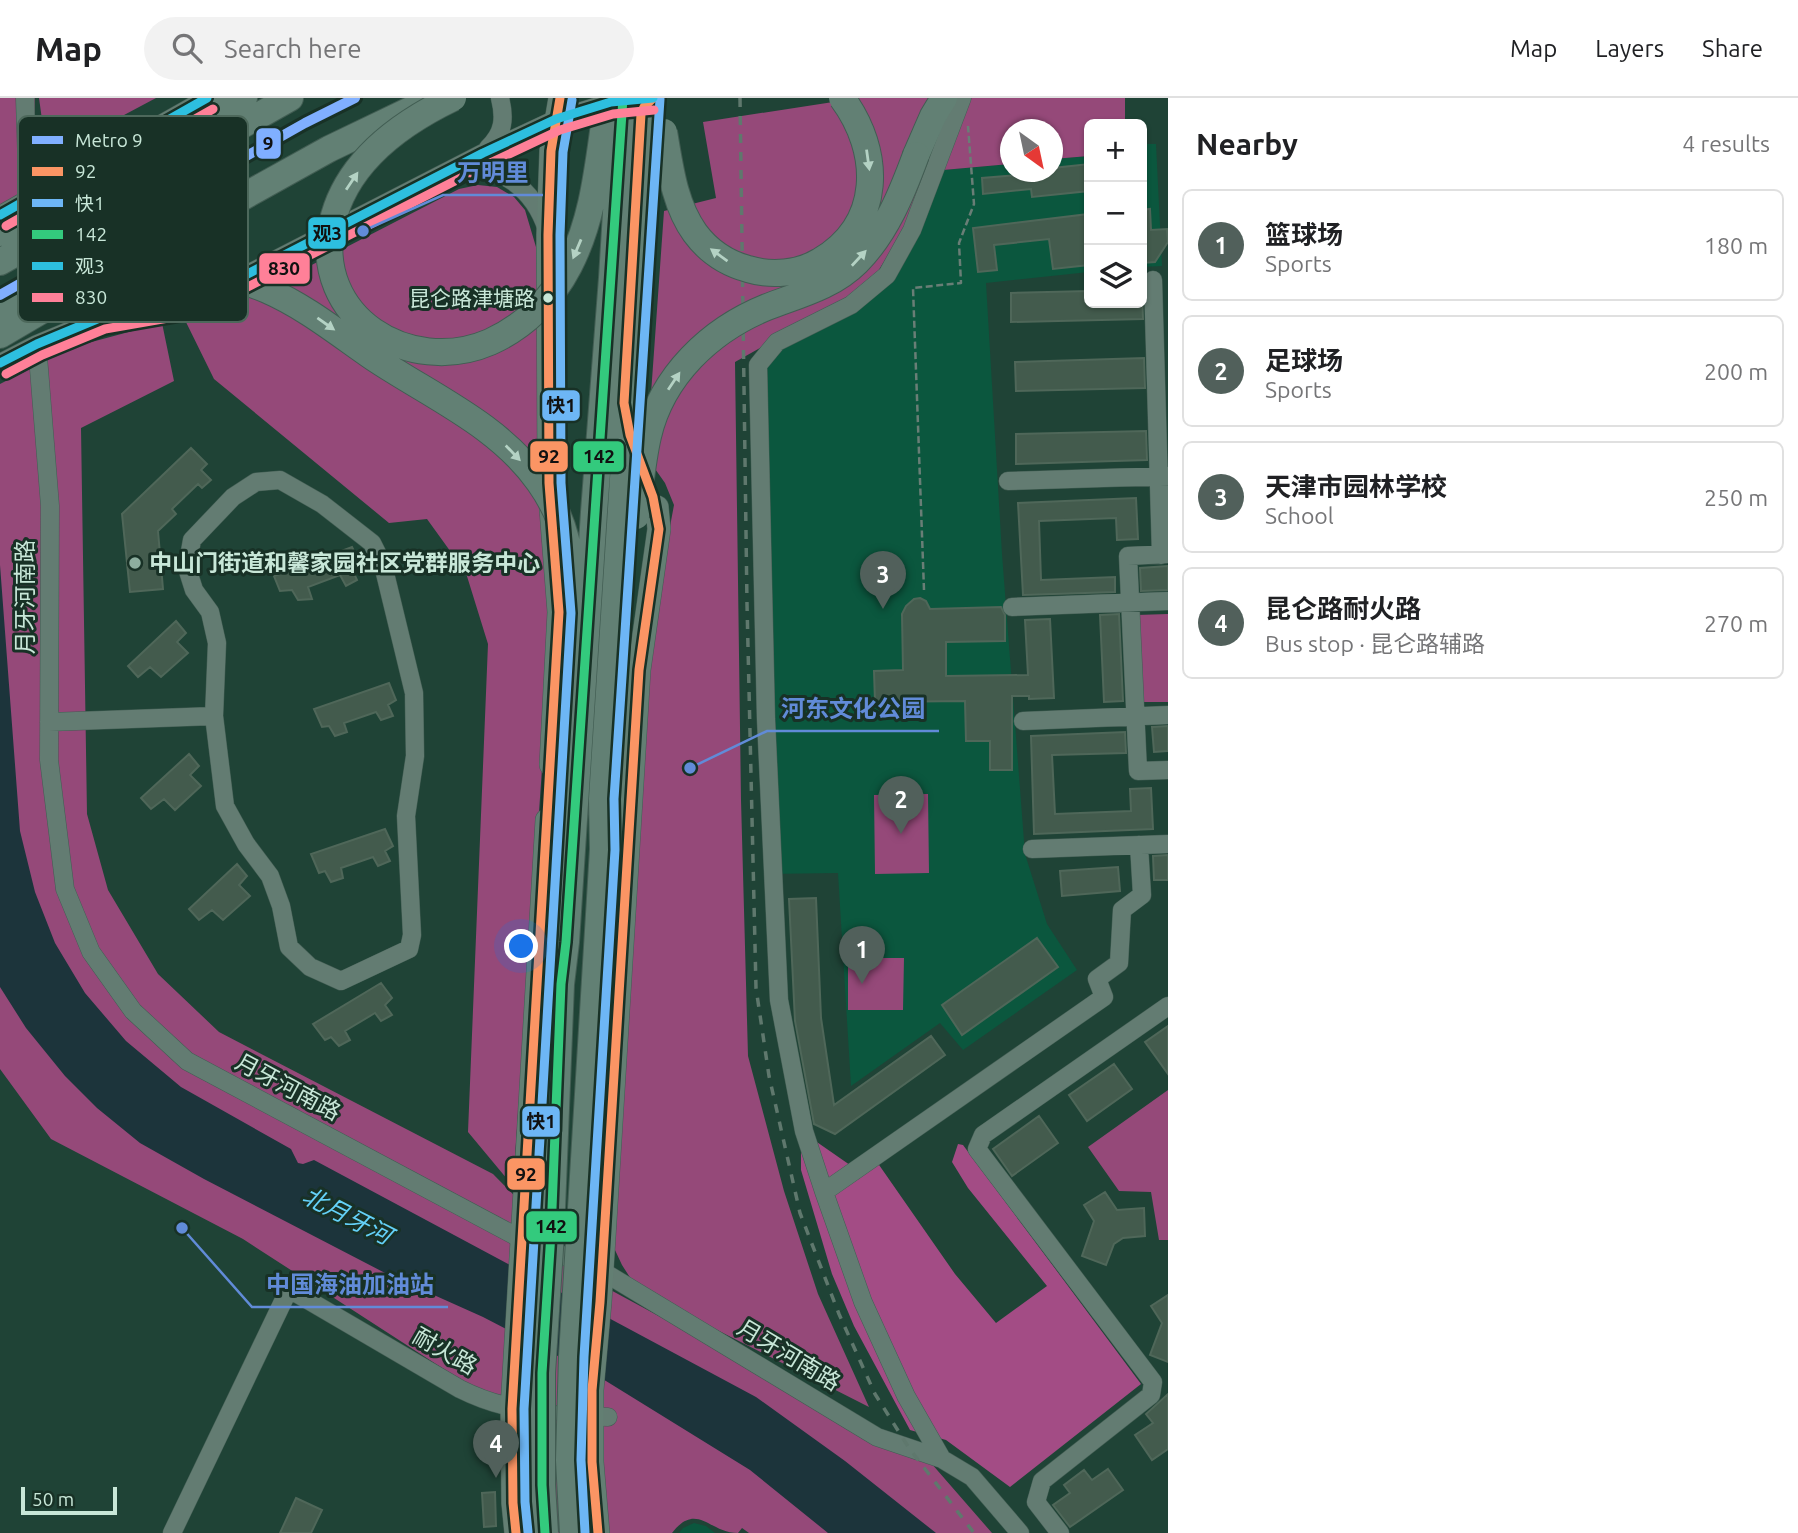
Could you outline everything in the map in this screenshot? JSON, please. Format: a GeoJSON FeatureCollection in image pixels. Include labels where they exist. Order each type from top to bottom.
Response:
{"type":"FeatureCollection","features":[{"type":"Feature","properties":{"kind":"highway"},"geometry":{"type":"LineString","coordinates":[[248,122],[290,98]]}},
{"type":"Feature","properties":{"kind":"highway"},"geometry":{"type":"LineString","coordinates":[[248,178],[395,98]]}},
{"type":"Feature","properties":{"kind":"highway"},"geometry":{"type":"LineString","coordinates":[[248,194],[329,149],[437,98]]}},
{"type":"Feature","properties":{"kind":"highway"},"geometry":{"type":"LineString","coordinates":[[453,98],[408,122],[382,142],[354,176],[344,193],[332,225],[331,267],[342,297],[367,328],[397,345],[416,351],[456,352],[478,347],[502,337],[545,302],[569,267],[586,227],[608,102]]}},
{"type":"Feature","properties":{"kind":"highway"},"geometry":{"type":"LineString","coordinates":[[573,1533],[569,1460],[572,1367],[603,849],[602,799],[651,98]]}},
{"type":"Feature","properties":{"kind":"highway"},"geometry":{"type":"LineString","coordinates":[[647,512],[639,436],[665,98]]}},
{"type":"Feature","properties":{"kind":"highway"},"geometry":{"type":"LineString","coordinates":[[664,132],[684,215],[705,245],[727,262],[737,266],[765,273],[788,272],[815,264],[833,254],[848,239],[863,215],[870,187],[867,150],[856,120],[842,98]]}},
{"type":"Feature","properties":{"kind":"highway"},"geometry":{"type":"LineString","coordinates":[[603,849],[614,787],[647,512],[651,425],[661,401],[684,366],[715,335],[766,307],[820,287],[857,262],[888,221],[922,139],[944,98]]}},
{"type":"Feature","properties":{"kind":"highway"},"geometry":{"type":"LineString","coordinates":[[209,116],[239,100]]}},
{"type":"Feature","properties":{"kind":"highway"},"geometry":{"type":"LineString","coordinates":[[561,984],[557,943],[559,835],[605,183],[608,102]]}},
{"type":"Feature","properties":{"kind":"highway"},"geometry":{"type":"LineString","coordinates":[[545,1533],[542,1373],[551,1233],[561,984],[612,278],[608,102]]}},
{"type":"Feature","properties":{"kind":"highway"},"geometry":{"type":"LineString","coordinates":[[0,233],[18,222]]}},
{"type":"Feature","properties":{"kind":"highway"},"geometry":{"type":"LineString","coordinates":[[0,262],[18,252]]}},
{"type":"Feature","properties":{"kind":"highway"},"geometry":{"type":"LineString","coordinates":[[248,283],[303,309],[489,431],[529,470],[540,483],[556,512],[569,547],[573,568],[572,632]]}},
{"type":"Feature","properties":{"kind":"main road"},"geometry":{"type":"LineString","coordinates":[[608,102],[651,98]]}},
{"type":"Feature","properties":{"kind":"main road"},"geometry":{"type":"LineString","coordinates":[[516,1533],[512,1409],[559,612],[549,483],[548,235],[551,151],[558,108]]}},
{"type":"Feature","properties":{"kind":"main road"},"geometry":{"type":"LineString","coordinates":[[598,1533],[592,1462],[601,1418],[592,1390],[600,1302],[639,670],[659,529],[647,512]]}},
{"type":"Feature","properties":{"kind":"street"},"geometry":{"type":"LineString","coordinates":[[25,98],[26,116]]}},
{"type":"Feature","properties":{"kind":"street"},"geometry":{"type":"LineString","coordinates":[[175,116],[207,98]]}},
{"type":"Feature","properties":{"kind":"street"},"geometry":{"type":"LineString","coordinates":[[483,153],[500,133],[504,113],[500,98]]}},
{"type":"Feature","properties":{"kind":"street"},"geometry":{"type":"LineString","coordinates":[[942,1459],[906,1396],[863,1301],[824,1192],[804,1131],[779,1000],[766,719],[758,365],[777,342],[851,305],[887,275],[912,230],[962,98]]}},
{"type":"Feature","properties":{"kind":"street"},"geometry":{"type":"LineString","coordinates":[[248,274],[444,175],[558,108],[608,102]]}},
{"type":"Feature","properties":{"kind":"street"},"geometry":{"type":"LineString","coordinates":[[444,175],[475,168],[499,173],[510,179],[533,201],[544,220],[548,235]]}},
{"type":"Feature","properties":{"kind":"street"},"geometry":{"type":"LineString","coordinates":[[0,215],[18,205]]}},
{"type":"Feature","properties":{"kind":"street"},"geometry":{"type":"LineString","coordinates":[[1153,280],[1164,554],[1128,556],[1138,772],[1168,770]]}},
{"type":"Feature","properties":{"kind":"street"},"geometry":{"type":"LineString","coordinates":[[0,363],[90,322]]}},
{"type":"Feature","properties":{"kind":"street","name":"月牙河南路"},"geometry":{"type":"LineString","coordinates":[[37,344],[50,506],[48,760],[65,889],[91,952],[133,1011],[187,1061],[522,1252],[602,1271],[877,1437],[942,1459],[972,1477],[1020,1533]]}},
{"type":"Feature","properties":{"kind":"street"},"geometry":{"type":"LineString","coordinates":[[1008,481],[1163,477]]}},
{"type":"Feature","properties":{"kind":"street"},"geometry":{"type":"LineString","coordinates":[[279,480],[322,504],[372,543],[383,565],[414,693],[415,756],[406,816],[412,935],[409,949],[341,981],[310,967],[289,947],[281,906],[270,876],[246,844],[225,806],[214,716],[217,643],[210,612],[194,590],[187,568],[192,540],[233,496],[256,482],[279,480]]}},
{"type":"Feature","properties":{"kind":"street"},"geometry":{"type":"LineString","coordinates":[[1012,607],[1168,601]]}},
{"type":"Feature","properties":{"kind":"street"},"geometry":{"type":"LineString","coordinates":[[1023,721],[1168,715]]}},
{"type":"Feature","properties":{"kind":"street"},"geometry":{"type":"LineString","coordinates":[[49,722],[214,716]]}},
{"type":"Feature","properties":{"kind":"street"},"geometry":{"type":"LineString","coordinates":[[1032,849],[1168,844]]}},
{"type":"Feature","properties":{"kind":"street"},"geometry":{"type":"LineString","coordinates":[[824,1192],[1104,997],[1097,979],[1119,963],[1122,911],[1142,895],[1139,845]]}},
{"type":"Feature","properties":{"kind":"street"},"geometry":{"type":"LineString","coordinates":[[1060,1533],[1036,1502],[1042,1481],[1151,1395],[1153,1382],[977,1149],[983,1135],[1168,1006]]}},
{"type":"Feature","properties":{"kind":"street","name":"耐火路"},"geometry":{"type":"LineString","coordinates":[[172,1533],[289,1289],[460,1389],[488,1402],[512,1409],[601,1418]]}},
{"type":"Feature","properties":{"kind":"path"},"geometry":{"type":"LineString","coordinates":[[924,590],[913,288],[961,283],[960,243],[974,204],[968,124]]}},
{"type":"Feature","properties":{"kind":"shaded area"},"geometry":{"type":"Polygon","coordinates":[[[0,98],[35,98],[35,116],[18,116],[18,215],[0,247],[0,98]]]}},
{"type":"Feature","properties":{"kind":"shaded area"},"geometry":{"type":"Polygon","coordinates":[[[39,98],[156,98],[122,116],[41,116],[39,98]]]}},
{"type":"Feature","properties":{"kind":"shaded area"},"geometry":{"type":"Polygon","coordinates":[[[859,98],[1125,98],[1125,119],[1084,119],[1084,156],[1063,158],[1063,119],[1000,119],[1000,165],[932,171],[916,211],[875,276],[858,293],[735,362],[741,800],[748,1056],[784,1191],[818,1294],[869,1407],[638,1290],[608,1235],[652,623],[674,505],[665,483],[653,466],[651,394],[664,211],[716,198],[703,122],[859,98]]]}},
{"type":"Feature","properties":{"kind":"shaded area"},"geometry":{"type":"Polygon","coordinates":[[[1147,144],[1156,144],[1162,266],[1147,267],[1147,144]]]}},
{"type":"Feature","properties":{"kind":"shaded area"},"geometry":{"type":"Polygon","coordinates":[[[1084,156],[1084,273],[986,283],[1002,554],[1025,854],[1047,924],[1077,970],[963,1050],[940,1023],[851,1086],[838,873],[764,874],[755,358],[877,280],[932,171],[1000,165],[1000,182],[1063,182],[1063,158],[1084,156]]]}},
{"type":"Feature","properties":{"kind":"shaded area"},"geometry":{"type":"Polygon","coordinates":[[[478,185],[497,187],[514,197],[525,210],[536,247],[543,457],[551,592],[549,668],[513,1186],[468,1132],[488,644],[466,573],[427,519],[389,523],[214,379],[186,322],[248,322],[248,294],[269,287],[459,189],[478,185]]]}},
{"type":"Feature","properties":{"kind":"shaded area"},"geometry":{"type":"Polygon","coordinates":[[[162,323],[174,381],[81,428],[87,814],[108,890],[158,974],[219,1032],[493,1174],[605,1287],[931,1463],[992,1533],[749,1533],[742,1528],[738,1533],[728,1532],[696,1519],[681,1524],[672,1533],[557,1533],[550,1438],[243,1239],[51,1139],[0,1069],[0,384],[73,347],[162,323]]]}},
{"type":"Feature","properties":{"kind":"shaded area"},"geometry":{"type":"Polygon","coordinates":[[[1168,614],[1168,702],[1140,702],[1136,615],[1168,614]]]}},
{"type":"Feature","properties":{"kind":"shaded area"},"geometry":{"type":"Polygon","coordinates":[[[928,794],[929,873],[875,874],[874,795],[928,794]]]}},
{"type":"Feature","properties":{"kind":"shaded area"},"geometry":{"type":"Polygon","coordinates":[[[848,958],[904,958],[903,1010],[848,1010],[848,958]]]}},
{"type":"Feature","properties":{"kind":"shaded area"},"geometry":{"type":"Polygon","coordinates":[[[1168,1090],[1168,1240],[1159,1240],[1151,1192],[1119,1191],[1088,1147],[1168,1090]]]}},
{"type":"Feature","properties":{"kind":"shaded area"},"geometry":{"type":"Polygon","coordinates":[[[801,1131],[860,1172],[877,1162],[955,1274],[996,1323],[1047,1286],[968,1188],[952,1162],[958,1144],[963,1145],[1141,1384],[1010,1487],[946,1440],[910,1430],[854,1326],[832,1274],[801,1170],[801,1131]]]}},
{"type":"Feature","properties":{"kind":"shaded area"},"geometry":{"type":"Polygon","coordinates":[[[694,1523],[706,1526],[715,1533],[679,1533],[694,1523]]]}},
{"type":"Feature","properties":{"kind":"water","name":"北月牙河"},"geometry":{"type":"Polygon","coordinates":[[[0,565],[20,831],[35,892],[55,943],[85,993],[126,1041],[181,1087],[291,1149],[298,1163],[314,1160],[756,1397],[845,1461],[936,1533],[828,1533],[750,1470],[606,1381],[483,1317],[387,1274],[140,1143],[97,1108],[65,1076],[26,1028],[0,987],[0,565]]]}},
{"type":"Feature","properties":{"kind":"building"},"geometry":{"type":"Polygon","coordinates":[[[1084,165],[1084,192],[1032,197],[1031,189],[983,194],[982,178],[1000,176],[1000,182],[1063,182],[1063,167],[1084,165]]]}},
{"type":"Feature","properties":{"kind":"building"},"geometry":{"type":"Polygon","coordinates":[[[1147,209],[1150,209],[1151,230],[1167,229],[1168,242],[1155,262],[1147,263],[1147,245],[1147,209]]]}},
{"type":"Feature","properties":{"kind":"building"},"geometry":{"type":"Polygon","coordinates":[[[1084,215],[1084,266],[1053,269],[1049,239],[994,245],[997,270],[978,272],[973,228],[1084,215]]]}},
{"type":"Feature","properties":{"kind":"building"},"geometry":{"type":"Polygon","coordinates":[[[1084,291],[1084,308],[1143,308],[1143,319],[1011,322],[1011,293],[1084,291]]]}},
{"type":"Feature","properties":{"kind":"building"},"geometry":{"type":"Polygon","coordinates":[[[1144,358],[1145,388],[1016,391],[1015,362],[1144,358]]]}},
{"type":"Feature","properties":{"kind":"building"},"geometry":{"type":"Polygon","coordinates":[[[1146,431],[1147,460],[1016,464],[1016,434],[1146,431]]]}},
{"type":"Feature","properties":{"kind":"building"},"geometry":{"type":"Polygon","coordinates":[[[191,448],[207,464],[201,470],[211,480],[202,488],[198,484],[172,509],[176,514],[158,531],[163,589],[130,592],[122,514],[191,448]]]}},
{"type":"Feature","properties":{"kind":"building"},"geometry":{"type":"Polygon","coordinates":[[[1136,498],[1138,539],[1117,540],[1116,518],[1039,521],[1041,580],[1115,577],[1115,592],[1023,595],[1018,503],[1136,498]]]}},
{"type":"Feature","properties":{"kind":"building"},"geometry":{"type":"Polygon","coordinates":[[[352,547],[360,564],[352,569],[357,580],[346,586],[340,575],[308,587],[312,599],[298,600],[292,590],[280,591],[274,576],[352,547]]]}},
{"type":"Feature","properties":{"kind":"building"},"geometry":{"type":"Polygon","coordinates":[[[1168,566],[1168,590],[1141,591],[1140,568],[1168,566]]]}},
{"type":"Feature","properties":{"kind":"building"},"geometry":{"type":"Polygon","coordinates":[[[914,599],[926,601],[930,609],[1001,607],[1005,615],[1005,641],[946,642],[946,676],[1028,675],[1025,620],[1050,619],[1054,698],[1029,699],[1029,696],[1012,696],[1012,770],[990,770],[990,741],[966,741],[965,701],[875,702],[874,671],[903,670],[902,614],[906,606],[914,599]]]}},
{"type":"Feature","properties":{"kind":"building"},"geometry":{"type":"Polygon","coordinates":[[[1119,614],[1123,701],[1104,702],[1100,615],[1119,614]]]}},
{"type":"Feature","properties":{"kind":"building"},"geometry":{"type":"Polygon","coordinates":[[[176,621],[186,633],[177,642],[188,653],[161,677],[150,667],[138,677],[128,666],[176,621]]]}},
{"type":"Feature","properties":{"kind":"building"},"geometry":{"type":"Polygon","coordinates":[[[389,683],[396,700],[388,705],[393,716],[381,720],[376,712],[344,723],[347,732],[335,736],[329,726],[322,727],[314,709],[389,683]]]}},
{"type":"Feature","properties":{"kind":"building"},"geometry":{"type":"Polygon","coordinates":[[[1168,726],[1168,751],[1154,752],[1152,727],[1168,726]]]}},
{"type":"Feature","properties":{"kind":"building"},"geometry":{"type":"Polygon","coordinates":[[[1125,732],[1126,753],[1052,755],[1055,814],[1131,811],[1130,789],[1151,788],[1153,829],[1034,834],[1031,736],[1125,732]]]}},
{"type":"Feature","properties":{"kind":"building"},"geometry":{"type":"Polygon","coordinates":[[[189,754],[199,766],[190,775],[201,786],[175,810],[164,799],[151,809],[141,798],[189,754]]]}},
{"type":"Feature","properties":{"kind":"building"},"geometry":{"type":"Polygon","coordinates":[[[385,829],[393,846],[385,851],[390,861],[378,866],[373,857],[341,868],[343,878],[331,882],[325,871],[319,873],[311,854],[385,829]]]}},
{"type":"Feature","properties":{"kind":"building"},"geometry":{"type":"Polygon","coordinates":[[[1168,855],[1168,880],[1154,880],[1153,856],[1168,855]]]}},
{"type":"Feature","properties":{"kind":"building"},"geometry":{"type":"Polygon","coordinates":[[[237,864],[247,876],[239,885],[250,896],[223,920],[212,910],[199,920],[189,909],[237,864]]]}},
{"type":"Feature","properties":{"kind":"building"},"geometry":{"type":"Polygon","coordinates":[[[1118,867],[1120,891],[1062,896],[1060,871],[1118,867]]]}},
{"type":"Feature","properties":{"kind":"building"},"geometry":{"type":"Polygon","coordinates":[[[816,898],[821,1018],[834,1105],[931,1036],[945,1055],[835,1134],[814,1124],[795,1021],[789,899],[816,898]]]}},
{"type":"Feature","properties":{"kind":"building"},"geometry":{"type":"Polygon","coordinates":[[[1037,938],[1058,967],[962,1035],[942,1005],[1037,938]]]}},
{"type":"Feature","properties":{"kind":"building"},"geometry":{"type":"Polygon","coordinates":[[[381,983],[392,998],[385,1005],[392,1015],[381,1021],[375,1013],[345,1031],[350,1040],[339,1046],[331,1037],[325,1040],[313,1024],[381,983]]]}},
{"type":"Feature","properties":{"kind":"building"},"geometry":{"type":"Polygon","coordinates":[[[1168,1026],[1168,1074],[1145,1042],[1168,1026]]]}},
{"type":"Feature","properties":{"kind":"building"},"geometry":{"type":"Polygon","coordinates":[[[1114,1064],[1132,1089],[1087,1121],[1069,1095],[1114,1064]]]}},
{"type":"Feature","properties":{"kind":"building"},"geometry":{"type":"Polygon","coordinates":[[[1039,1116],[1058,1143],[1012,1176],[993,1149],[1039,1116]]]}},
{"type":"Feature","properties":{"kind":"building"},"geometry":{"type":"Polygon","coordinates":[[[1105,1192],[1117,1210],[1144,1208],[1145,1236],[1123,1238],[1114,1244],[1106,1265],[1082,1256],[1094,1221],[1084,1205],[1105,1192]]]}},
{"type":"Feature","properties":{"kind":"building"},"geometry":{"type":"Polygon","coordinates":[[[1168,1295],[1168,1362],[1150,1355],[1162,1323],[1151,1306],[1168,1295]]]}},
{"type":"Feature","properties":{"kind":"building"},"geometry":{"type":"Polygon","coordinates":[[[1168,1394],[1168,1449],[1152,1460],[1135,1435],[1153,1423],[1146,1414],[1168,1394]]]}},
{"type":"Feature","properties":{"kind":"building"},"geometry":{"type":"Polygon","coordinates":[[[1108,1469],[1123,1490],[1070,1527],[1053,1505],[1070,1493],[1064,1485],[1084,1470],[1092,1480],[1108,1469]]]}},
{"type":"Feature","properties":{"kind":"building"},"geometry":{"type":"Polygon","coordinates":[[[495,1492],[496,1526],[484,1527],[482,1493],[495,1492]]]}},
{"type":"Feature","properties":{"kind":"building"},"geometry":{"type":"Polygon","coordinates":[[[296,1498],[322,1510],[311,1533],[280,1533],[296,1498]]]}},
{"type":"Feature","properties":{"kind":"railway"},"geometry":{"type":"LineString","coordinates":[[740,98],[756,988],[769,1076],[800,1213],[839,1314],[875,1394],[909,1448],[974,1533]]}},
{"type":"Feature","properties":{"kind":"metro line","name":"9"},"geometry":{"type":"LineString","coordinates":[[248,155],[355,98]]}},
{"type":"Feature","properties":{"kind":"metro line","name":"9"},"geometry":{"type":"LineString","coordinates":[[0,295],[18,285]]}},
{"type":"Feature","properties":{"kind":"transit line","name":"观3"},"geometry":{"type":"LineString","coordinates":[[175,116],[207,98]]}},
{"type":"Feature","properties":{"kind":"transit line","name":"92"},"geometry":{"type":"LineString","coordinates":[[516,1533],[512,1409],[559,612],[549,483],[548,235],[551,151],[560,98]]}},
{"type":"Feature","properties":{"kind":"transit line","name":"142"},"geometry":{"type":"LineString","coordinates":[[545,1533],[542,1373],[551,1233],[561,984],[623,98]]}},
{"type":"Feature","properties":{"kind":"transit line","name":"92"},"geometry":{"type":"LineString","coordinates":[[598,1533],[592,1462],[592,1390],[600,1302],[639,670],[659,529],[653,497],[630,435],[624,403],[641,114],[653,98]]}},
{"type":"Feature","properties":{"kind":"transit line","name":"观3"},"geometry":{"type":"LineString","coordinates":[[248,274],[483,153],[556,119],[611,102],[653,98]]}},
{"type":"Feature","properties":{"kind":"transit line","name":"快1"},"geometry":{"type":"LineString","coordinates":[[585,1532],[581,1460],[584,1357],[615,850],[614,799],[660,99]]}},
{"type":"Feature","properties":{"kind":"transit line","name":"快1"},"geometry":{"type":"LineString","coordinates":[[528,1532],[524,1409],[571,613],[561,483],[560,235],[563,152],[572,100]]}},
{"type":"Feature","properties":{"kind":"transit line","name":"830"},"geometry":{"type":"LineString","coordinates":[[201,116],[213,109]]}},
{"type":"Feature","properties":{"kind":"transit line","name":"830"},"geometry":{"type":"LineString","coordinates":[[248,287],[560,130],[613,114],[654,110]]}},
{"type":"Feature","properties":{"kind":"transit line","name":"观3"},"geometry":{"type":"LineString","coordinates":[[0,215],[18,205]]}},
{"type":"Feature","properties":{"kind":"transit line","name":"830"},"geometry":{"type":"LineString","coordinates":[[6,226],[18,219]]}},
{"type":"Feature","properties":{"kind":"transit line","name":"观3"},"geometry":{"type":"LineString","coordinates":[[0,363],[90,322]]}},
{"type":"Feature","properties":{"kind":"transit line","name":"830"},"geometry":{"type":"LineString","coordinates":[[6,374],[42,355],[105,329],[145,322]]}},
{"type":"Feature","properties":{"kind":"place","name":"万明里"},"geometry":{"type":"Point","coordinates":[363,231]}},
{"type":"Feature","properties":{"kind":"place","name":"昆仑路津塘路"},"geometry":{"type":"Point","coordinates":[548,298]}},
{"type":"Feature","properties":{"kind":"place","name":"中山门街道和馨家园社区党群服务中心"},"geometry":{"type":"Point","coordinates":[135,563]}},
{"type":"Feature","properties":{"kind":"place","name":"天津市园林学校"},"geometry":{"type":"Point","coordinates":[883,609]}},
{"type":"Feature","properties":{"kind":"place","name":"河东文化公园"},"geometry":{"type":"Point","coordinates":[690,768]}},
{"type":"Feature","properties":{"kind":"place","name":"足球场"},"geometry":{"type":"Point","coordinates":[901,834]}},
{"type":"Feature","properties":{"kind":"place","name":"篮球场"},"geometry":{"type":"Point","coordinates":[862,984]}},
{"type":"Feature","properties":{"kind":"place","name":"中国海油加油站"},"geometry":{"type":"Point","coordinates":[182,1228]}},
{"type":"Feature","properties":{"kind":"place","name":"昆仑路耐火路"},"geometry":{"type":"Point","coordinates":[496,1478]}}]}
